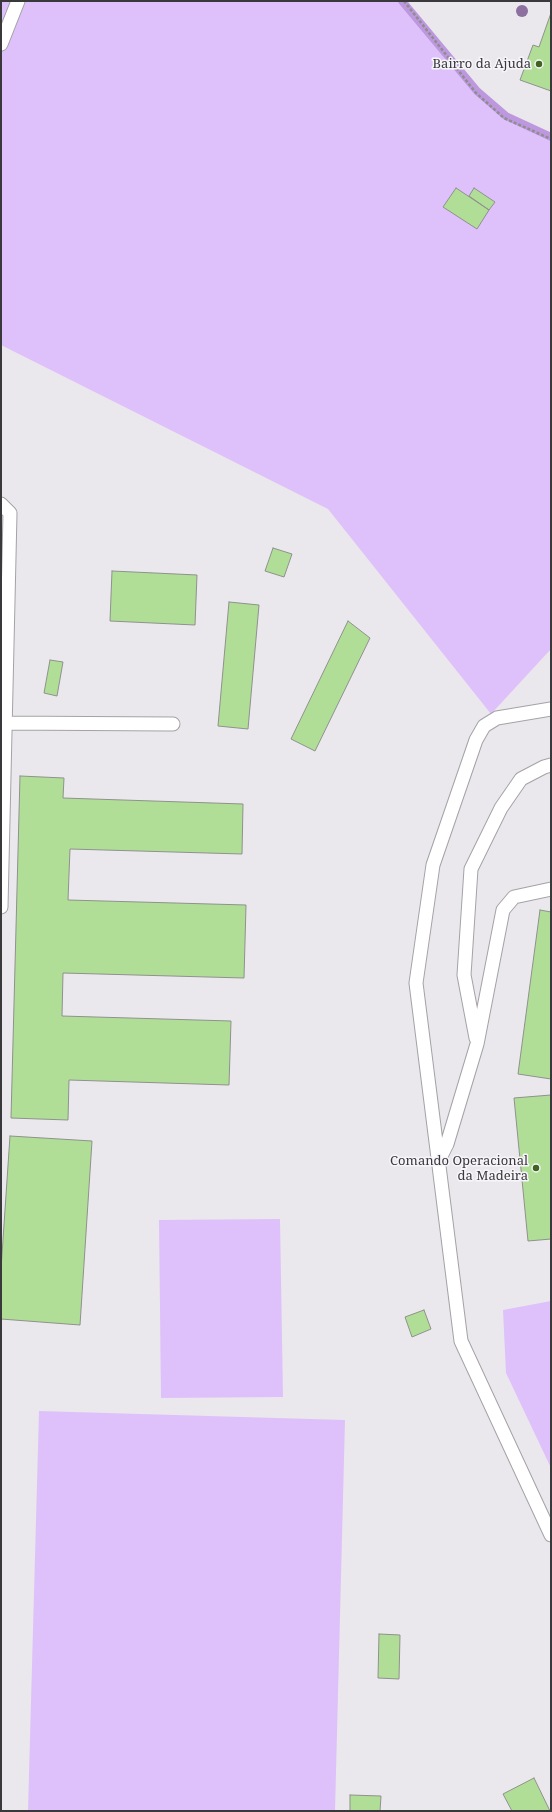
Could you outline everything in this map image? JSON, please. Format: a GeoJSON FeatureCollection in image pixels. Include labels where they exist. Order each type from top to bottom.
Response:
{"type":"FeatureCollection","features":[{"type":"Feature","properties":{"kind":"lane"},"geometry":{"type":"LineString","coordinates":[[1,44],[18,1]]}},
{"type":"Feature","properties":{"kind":"lane"},"geometry":{"type":"LineString","coordinates":[[1,504],[10,513],[1,906]]}},
{"type":"Feature","properties":{"kind":"lane"},"geometry":{"type":"LineString","coordinates":[[551,709],[497,718],[484,726],[472,749],[433,865],[416,983],[461,1341],[551,1535]]}},
{"type":"Feature","properties":{"kind":"lane"},"geometry":{"type":"LineString","coordinates":[[4,723],[173,724]]}},
{"type":"Feature","properties":{"kind":"lane"},"geometry":{"type":"LineString","coordinates":[[477,1044],[464,975],[471,869],[501,808],[521,779],[551,765]]}},
{"type":"Feature","properties":{"kind":"lane"},"geometry":{"type":"LineString","coordinates":[[438,1162],[447,1144],[477,1044],[503,910],[514,897],[551,889]]}},
{"type":"Feature","properties":{"kind":"path"},"geometry":{"type":"LineString","coordinates":[[404,1],[476,93],[504,118],[551,139]]}},
{"type":"Feature","properties":{"kind":"shaded area"},"geometry":{"type":"Polygon","coordinates":[[[1,1],[404,1],[476,93],[504,118],[551,139],[551,649],[491,714],[328,509],[1,345],[1,1]]]}},
{"type":"Feature","properties":{"kind":"shaded area"},"geometry":{"type":"Polygon","coordinates":[[[280,1219],[283,1397],[161,1398],[159,1220],[280,1219]]]}},
{"type":"Feature","properties":{"kind":"shaded area"},"geometry":{"type":"Polygon","coordinates":[[[551,1301],[551,1468],[506,1373],[503,1310],[551,1301]]]}},
{"type":"Feature","properties":{"kind":"shaded area"},"geometry":{"type":"Polygon","coordinates":[[[39,1411],[345,1420],[335,1811],[28,1811],[39,1411]]]}},
{"type":"Feature","properties":{"kind":"building","name":"Bairro da Ajuda"},"geometry":{"type":"Polygon","coordinates":[[[551,13],[551,91],[520,80],[533,45],[539,47],[551,13]]]}},
{"type":"Feature","properties":{"kind":"building"},"geometry":{"type":"Polygon","coordinates":[[[456,188],[489,210],[477,229],[443,207],[456,188]]]}},
{"type":"Feature","properties":{"kind":"building"},"geometry":{"type":"Polygon","coordinates":[[[474,188],[495,202],[489,210],[469,196],[474,188]]]}},
{"type":"Feature","properties":{"kind":"building"},"geometry":{"type":"Polygon","coordinates":[[[273,548],[292,554],[284,577],[265,571],[273,548]]]}},
{"type":"Feature","properties":{"kind":"building"},"geometry":{"type":"Polygon","coordinates":[[[112,571],[197,575],[195,625],[110,621],[112,571]]]}},
{"type":"Feature","properties":{"kind":"building"},"geometry":{"type":"Polygon","coordinates":[[[229,602],[259,605],[248,729],[218,726],[229,602]]]}},
{"type":"Feature","properties":{"kind":"building"},"geometry":{"type":"Polygon","coordinates":[[[348,621],[370,638],[315,751],[291,739],[348,621]]]}},
{"type":"Feature","properties":{"kind":"building"},"geometry":{"type":"Polygon","coordinates":[[[50,660],[63,662],[57,696],[44,693],[50,660]]]}},
{"type":"Feature","properties":{"kind":"building"},"geometry":{"type":"Polygon","coordinates":[[[20,776],[64,778],[63,798],[243,804],[242,854],[70,849],[68,900],[246,905],[244,978],[63,973],[62,1016],[231,1021],[229,1085],[69,1080],[68,1120],[11,1118],[20,776]]]}},
{"type":"Feature","properties":{"kind":"building"},"geometry":{"type":"Polygon","coordinates":[[[540,910],[551,912],[551,1079],[518,1074],[540,910]]]}},
{"type":"Feature","properties":{"kind":"building","name":"Comando Operacional da Madeira"},"geometry":{"type":"Polygon","coordinates":[[[551,1095],[551,1239],[528,1241],[514,1098],[551,1095]]]}},
{"type":"Feature","properties":{"kind":"building"},"geometry":{"type":"Polygon","coordinates":[[[10,1136],[92,1141],[80,1325],[1,1319],[1,1269],[10,1136]]]}},
{"type":"Feature","properties":{"kind":"building"},"geometry":{"type":"Polygon","coordinates":[[[424,1310],[431,1329],[412,1337],[405,1317],[424,1310]]]}},
{"type":"Feature","properties":{"kind":"building"},"geometry":{"type":"Polygon","coordinates":[[[379,1634],[400,1635],[399,1679],[378,1678],[379,1634]]]}},
{"type":"Feature","properties":{"kind":"building"},"geometry":{"type":"Polygon","coordinates":[[[534,1778],[550,1811],[512,1811],[503,1794],[534,1778]]]}},
{"type":"Feature","properties":{"kind":"building"},"geometry":{"type":"Polygon","coordinates":[[[350,1795],[381,1796],[380,1811],[350,1811],[350,1795]]]}},
{"type":"Feature","properties":{"kind":"waterway"},"geometry":{"type":"LineString","coordinates":[[402,1],[477,91],[506,116],[551,137]]}},
{"type":"Feature","properties":{"kind":"place","name":"Bairro da Ajuda"},"geometry":{"type":"Point","coordinates":[539,64]}},
{"type":"Feature","properties":{"kind":"place","name":"Comando Operacional da Madeira"},"geometry":{"type":"Point","coordinates":[536,1168]}}]}
